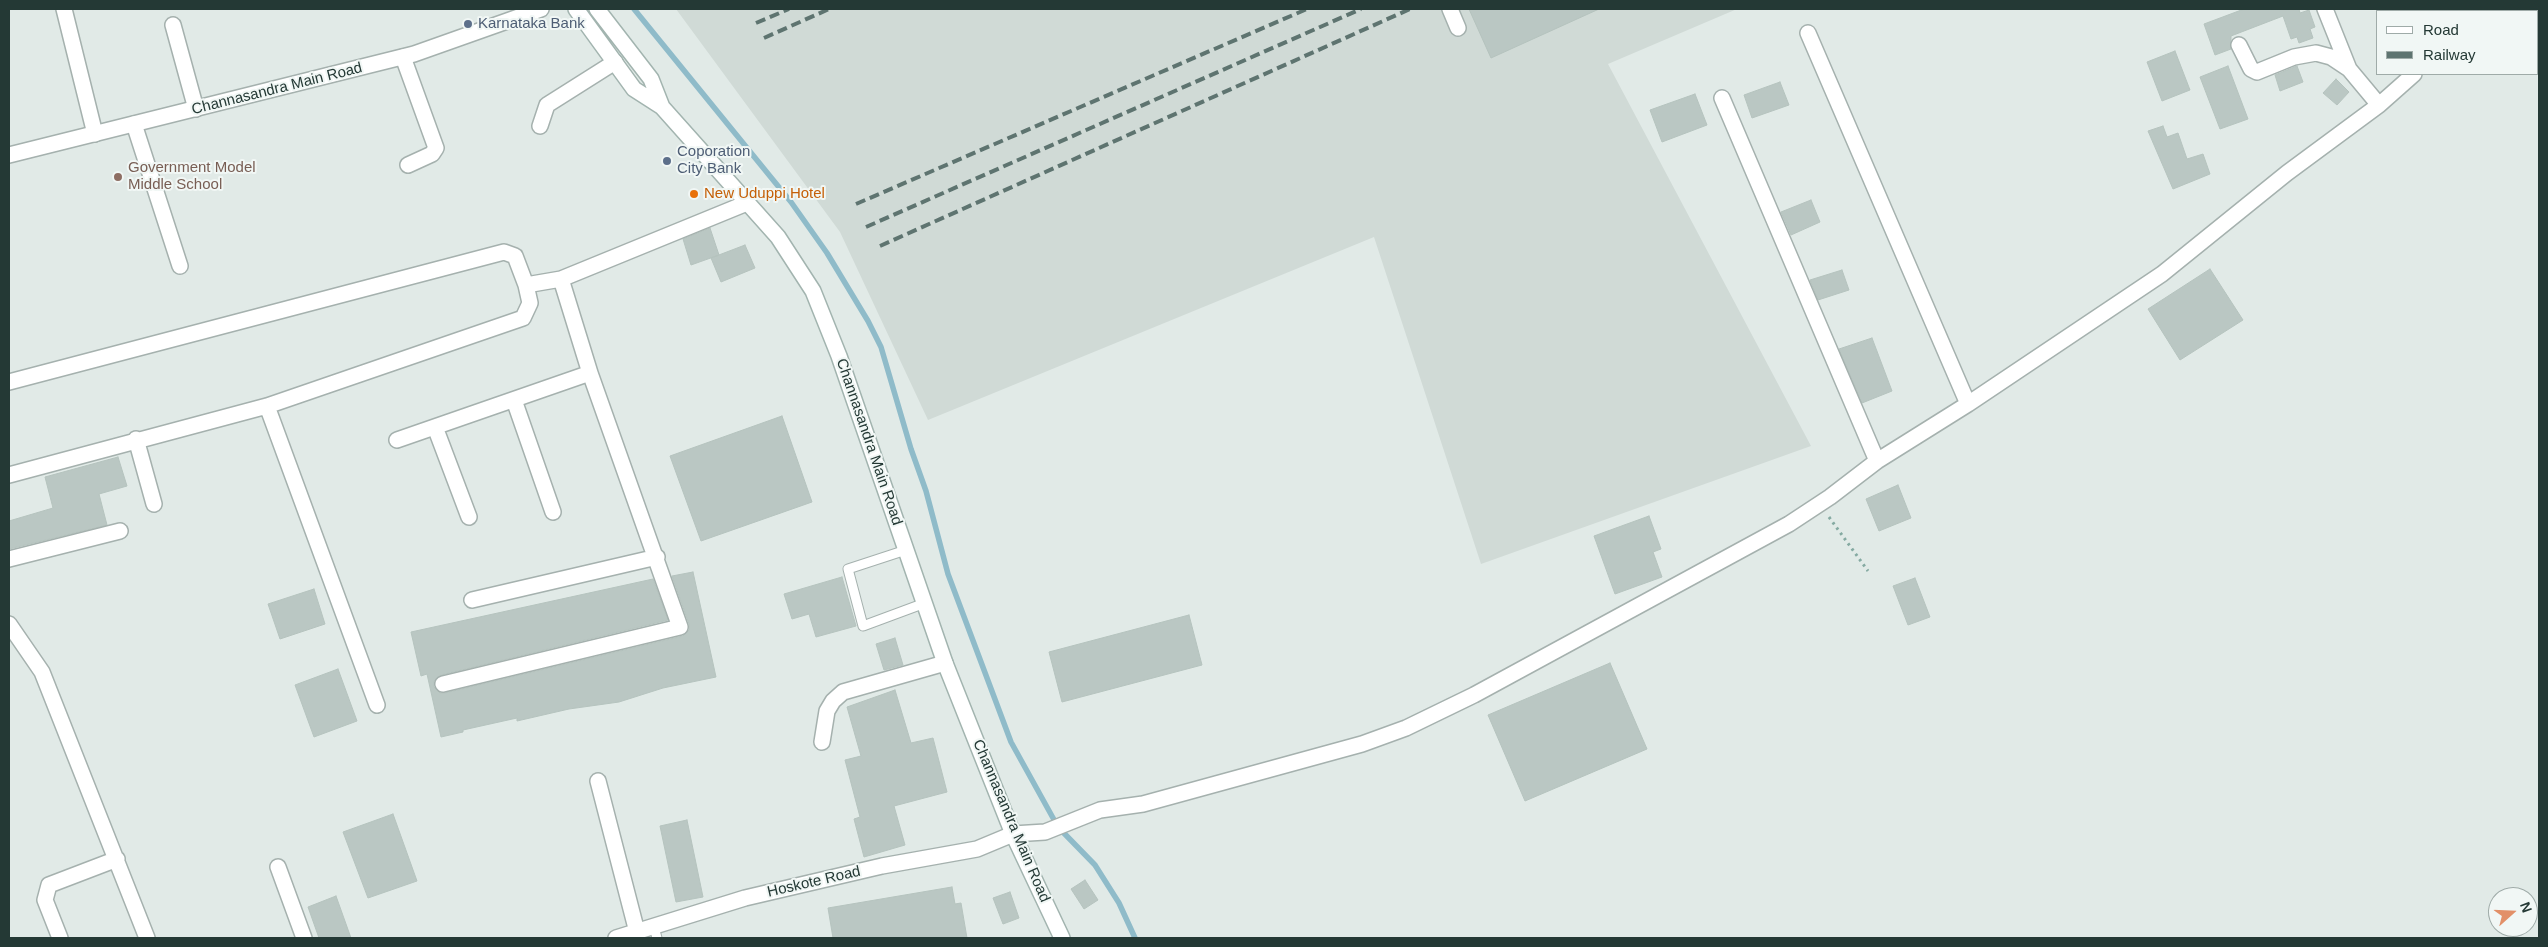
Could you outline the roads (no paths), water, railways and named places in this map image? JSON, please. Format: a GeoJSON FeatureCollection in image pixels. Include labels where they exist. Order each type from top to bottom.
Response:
{"type":"FeatureCollection","features":[{"type":"Feature","properties":{"kind":"street"},"geometry":{"type":"LineString","coordinates":[[64,9],[95,134]]}},
{"type":"Feature","properties":{"kind":"street","name":"Channasandra Main Road"},"geometry":{"type":"LineString","coordinates":[[9,155],[403,57],[541,9]]}},
{"type":"Feature","properties":{"kind":"street","name":"Channasandra Main Road"},"geometry":{"type":"LineString","coordinates":[[576,9],[634,89],[662,107],[778,237],[813,290],[839,356],[945,663],[1013,834],[1062,938]]}},
{"type":"Feature","properties":{"kind":"street"},"geometry":{"type":"LineString","coordinates":[[597,9],[650,78],[662,107]]}},
{"type":"Feature","properties":{"kind":"street"},"geometry":{"type":"LineString","coordinates":[[1450,9],[1458,28]]}},
{"type":"Feature","properties":{"kind":"street"},"geometry":{"type":"LineString","coordinates":[[2325,9],[2349,69]]}},
{"type":"Feature","properties":{"kind":"street"},"geometry":{"type":"LineString","coordinates":[[173,25],[196,109]]}},
{"type":"Feature","properties":{"kind":"street"},"geometry":{"type":"LineString","coordinates":[[1808,32],[1968,404]]}},
{"type":"Feature","properties":{"kind":"street"},"geometry":{"type":"LineString","coordinates":[[2239,45],[2251,69],[2257,72],[2294,58],[2316,53],[2331,57],[2349,69],[2379,105]]}},
{"type":"Feature","properties":{"kind":"street"},"geometry":{"type":"LineString","coordinates":[[403,57],[436,148],[432,154],[408,165]]}},
{"type":"Feature","properties":{"kind":"street"},"geometry":{"type":"LineString","coordinates":[[540,126],[547,105],[615,62]]}},
{"type":"Feature","properties":{"kind":"street","name":"Hoskote Road"},"geometry":{"type":"LineString","coordinates":[[616,938],[637,932],[655,932],[745,898],[882,866],[977,849],[1013,834],[1044,832],[1100,810],[1143,804],[1343,750],[1406,728],[1474,695],[1789,524],[1820,504],[1877,461],[1968,404],[2162,274],[2287,173],[2379,105],[2413,75]]}},
{"type":"Feature","properties":{"kind":"street"},"geometry":{"type":"LineString","coordinates":[[1722,98],[1877,461]]}},
{"type":"Feature","properties":{"kind":"street"},"geometry":{"type":"LineString","coordinates":[[134,124],[180,266]]}},
{"type":"Feature","properties":{"kind":"street"},"geometry":{"type":"LineString","coordinates":[[526,285],[561,279],[747,203]]}},
{"type":"Feature","properties":{"kind":"street"},"geometry":{"type":"LineString","coordinates":[[9,382],[504,252],[515,256],[526,285],[530,303],[523,318],[267,406],[9,474]]}},
{"type":"Feature","properties":{"kind":"street"},"geometry":{"type":"LineString","coordinates":[[443,684],[680,627],[657,557],[590,373],[561,279]]}},
{"type":"Feature","properties":{"kind":"street"},"geometry":{"type":"LineString","coordinates":[[398,440],[590,373]]}},
{"type":"Feature","properties":{"kind":"street"},"geometry":{"type":"LineString","coordinates":[[514,400],[553,512]]}},
{"type":"Feature","properties":{"kind":"street"},"geometry":{"type":"LineString","coordinates":[[267,406],[377,706]]}},
{"type":"Feature","properties":{"kind":"street"},"geometry":{"type":"LineString","coordinates":[[436,427],[469,517]]}},
{"type":"Feature","properties":{"kind":"street"},"geometry":{"type":"LineString","coordinates":[[136,439],[154,504]]}},
{"type":"Feature","properties":{"kind":"street"},"geometry":{"type":"LineString","coordinates":[[9,559],[120,531]]}},
{"type":"Feature","properties":{"kind":"street"},"geometry":{"type":"LineString","coordinates":[[472,600],[657,557]]}},
{"type":"Feature","properties":{"kind":"street"},"geometry":{"type":"LineString","coordinates":[[9,624],[42,672],[147,938]]}},
{"type":"Feature","properties":{"kind":"street"},"geometry":{"type":"LineString","coordinates":[[822,742],[827,711],[833,701],[844,692],[945,663]]}},
{"type":"Feature","properties":{"kind":"street"},"geometry":{"type":"LineString","coordinates":[[598,781],[637,932]]}},
{"type":"Feature","properties":{"kind":"street"},"geometry":{"type":"LineString","coordinates":[[60,938],[45,900],[49,885],[117,858]]}},
{"type":"Feature","properties":{"kind":"street"},"geometry":{"type":"LineString","coordinates":[[278,867],[304,938]]}},
{"type":"Feature","properties":{"kind":"lane"},"geometry":{"type":"LineString","coordinates":[[906,550],[848,569],[863,626],[925,603]]}},
{"type":"Feature","properties":{"kind":"waterway"},"geometry":{"type":"LineString","coordinates":[[634,9],[791,202],[827,253],[868,321],[881,347],[911,449],[926,491],[948,574],[1011,742],[1058,827],[1095,865],[1119,903],[1135,938]]}},
{"type":"Feature","properties":{"kind":"railway"},"geometry":{"type":"LineString","coordinates":[[756,23],[789,9]]}},
{"type":"Feature","properties":{"kind":"railway"},"geometry":{"type":"LineString","coordinates":[[764,38],[829,9]]}},
{"type":"Feature","properties":{"kind":"railway"},"geometry":{"type":"LineString","coordinates":[[856,204],[1307,9]]}},
{"type":"Feature","properties":{"kind":"railway"},"geometry":{"type":"LineString","coordinates":[[866,227],[1361,9]]}},
{"type":"Feature","properties":{"kind":"railway"},"geometry":{"type":"LineString","coordinates":[[880,246],[1410,9]]}},
{"type":"Feature","properties":{"kind":"place","name":"Karnataka Bank"},"geometry":{"type":"Point","coordinates":[468,24]}},
{"type":"Feature","properties":{"kind":"place","name":"Coporation City Bank"},"geometry":{"type":"Point","coordinates":[667,161]}},
{"type":"Feature","properties":{"kind":"place","name":"Government Model Middle School"},"geometry":{"type":"Point","coordinates":[118,177]}},
{"type":"Feature","properties":{"kind":"place","name":"New Uduppi Hotel"},"geometry":{"type":"Point","coordinates":[694,194]}}]}
